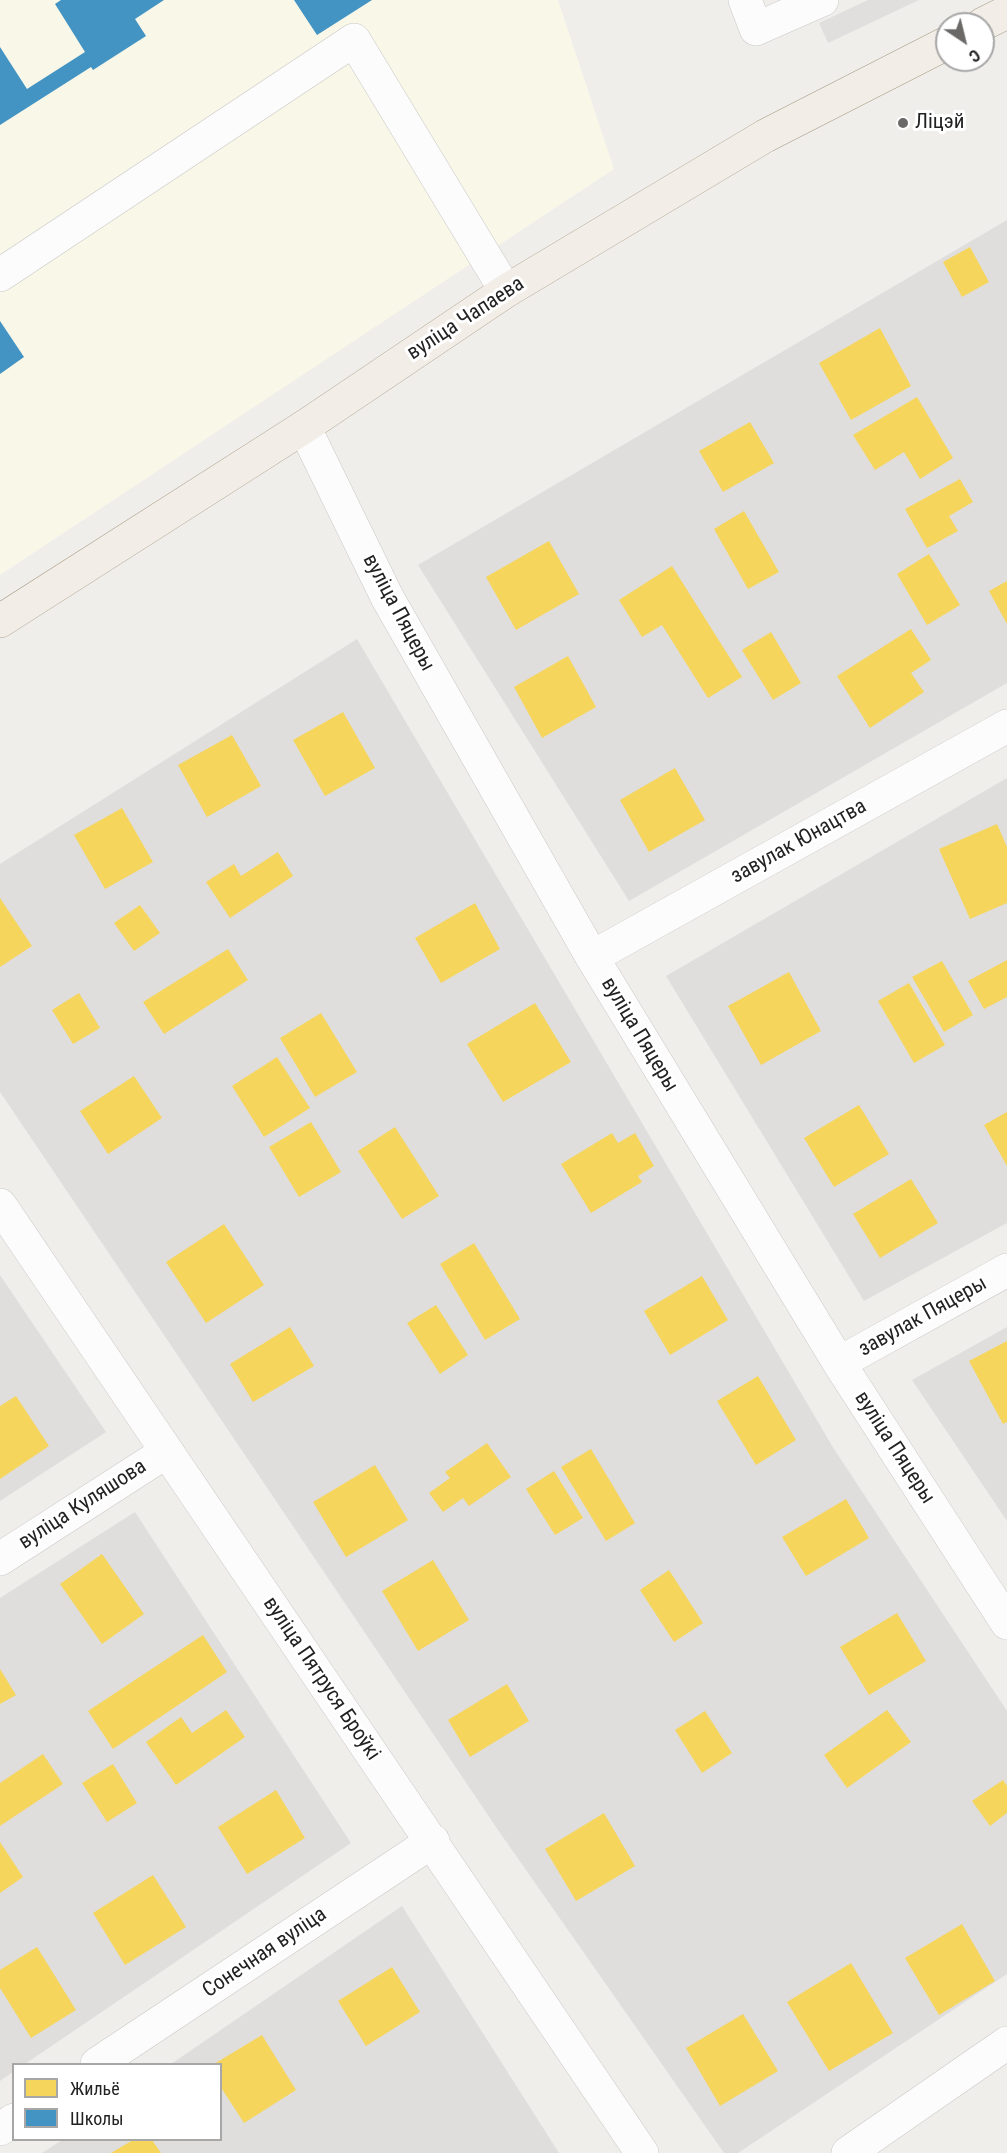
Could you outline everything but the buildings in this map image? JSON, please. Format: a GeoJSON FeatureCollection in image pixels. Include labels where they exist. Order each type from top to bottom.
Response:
{"type":"FeatureCollection","features":[{"type":"Feature","properties":{"kind":"main road","name":"вуліца Чапаева"},"geometry":{"type":"LineString","coordinates":[[0,621],[304,428],[506,291],[765,136],[935,49]]}},
{"type":"Feature","properties":{"kind":"street"},"geometry":{"type":"LineString","coordinates":[[744,0],[756,30],[822,0]]}},
{"type":"Feature","properties":{"kind":"street"},"geometry":{"type":"LineString","coordinates":[[0,275],[354,40],[506,291]]}},
{"type":"Feature","properties":{"kind":"street","name":"вуліца Пяцеры"},"geometry":{"type":"LineString","coordinates":[[304,428],[387,597],[591,957],[839,1363],[1007,1623]]}},
{"type":"Feature","properties":{"kind":"street","name":"завулак Юнацтва"},"geometry":{"type":"LineString","coordinates":[[591,957],[1007,726]]}},
{"type":"Feature","properties":{"kind":"street","name":"вуліца Пятруся Броўкі"},"geometry":{"type":"LineString","coordinates":[[0,1205],[165,1452],[433,1841],[642,2153]]}},
{"type":"Feature","properties":{"kind":"street","name":"завулак Пяцеры"},"geometry":{"type":"LineString","coordinates":[[839,1363],[1007,1270]]}},
{"type":"Feature","properties":{"kind":"street","name":"вуліца Куляшова"},"geometry":{"type":"LineString","coordinates":[[0,1559],[165,1452]]}},
{"type":"Feature","properties":{"kind":"street","name":"Сонечная вуліца"},"geometry":{"type":"LineString","coordinates":[[99,2063],[433,1841]]}},
{"type":"Feature","properties":{"kind":"street"},"geometry":{"type":"LineString","coordinates":[[848,2153],[1007,2043]]}},
{"type":"Feature","properties":{"kind":"shaded area"},"geometry":{"type":"Polygon","coordinates":[[[0,0],[558,0],[614,169],[0,575],[0,0]]]}},
{"type":"Feature","properties":{"kind":"shaded area"},"geometry":{"type":"Polygon","coordinates":[[[868,0],[919,0],[828,43],[819,23],[868,0]]]}},
{"type":"Feature","properties":{"kind":"shaded area"},"geometry":{"type":"Polygon","coordinates":[[[1007,220],[1007,683],[629,901],[418,565],[1007,220]]]}},
{"type":"Feature","properties":{"kind":"shaded area"},"geometry":{"type":"Polygon","coordinates":[[[357,639],[834,1449],[1007,1711],[1007,1974],[738,2153],[724,2153],[498,1830],[0,1092],[0,864],[357,639]]]}},
{"type":"Feature","properties":{"kind":"shaded area"},"geometry":{"type":"Polygon","coordinates":[[[1007,778],[1007,1223],[864,1301],[666,976],[1007,778]]]}},
{"type":"Feature","properties":{"kind":"shaded area"},"geometry":{"type":"Polygon","coordinates":[[[0,1275],[106,1432],[0,1501],[0,1275]]]}},
{"type":"Feature","properties":{"kind":"shaded area"},"geometry":{"type":"Polygon","coordinates":[[[1007,1327],[1007,1521],[912,1380],[1007,1327]]]}},
{"type":"Feature","properties":{"kind":"shaded area"},"geometry":{"type":"Polygon","coordinates":[[[135,1512],[351,1843],[26,2063],[12,2063],[12,2073],[0,2081],[0,1598],[135,1512]]]}},
{"type":"Feature","properties":{"kind":"shaded area"},"geometry":{"type":"Polygon","coordinates":[[[402,1906],[559,2153],[42,2153],[60,2141],[222,2141],[222,2063],[172,2063],[402,1906]]]}},
{"type":"Feature","properties":{"kind":"place","name":"Ліцэй"},"geometry":{"type":"Point","coordinates":[903,123]}}]}
